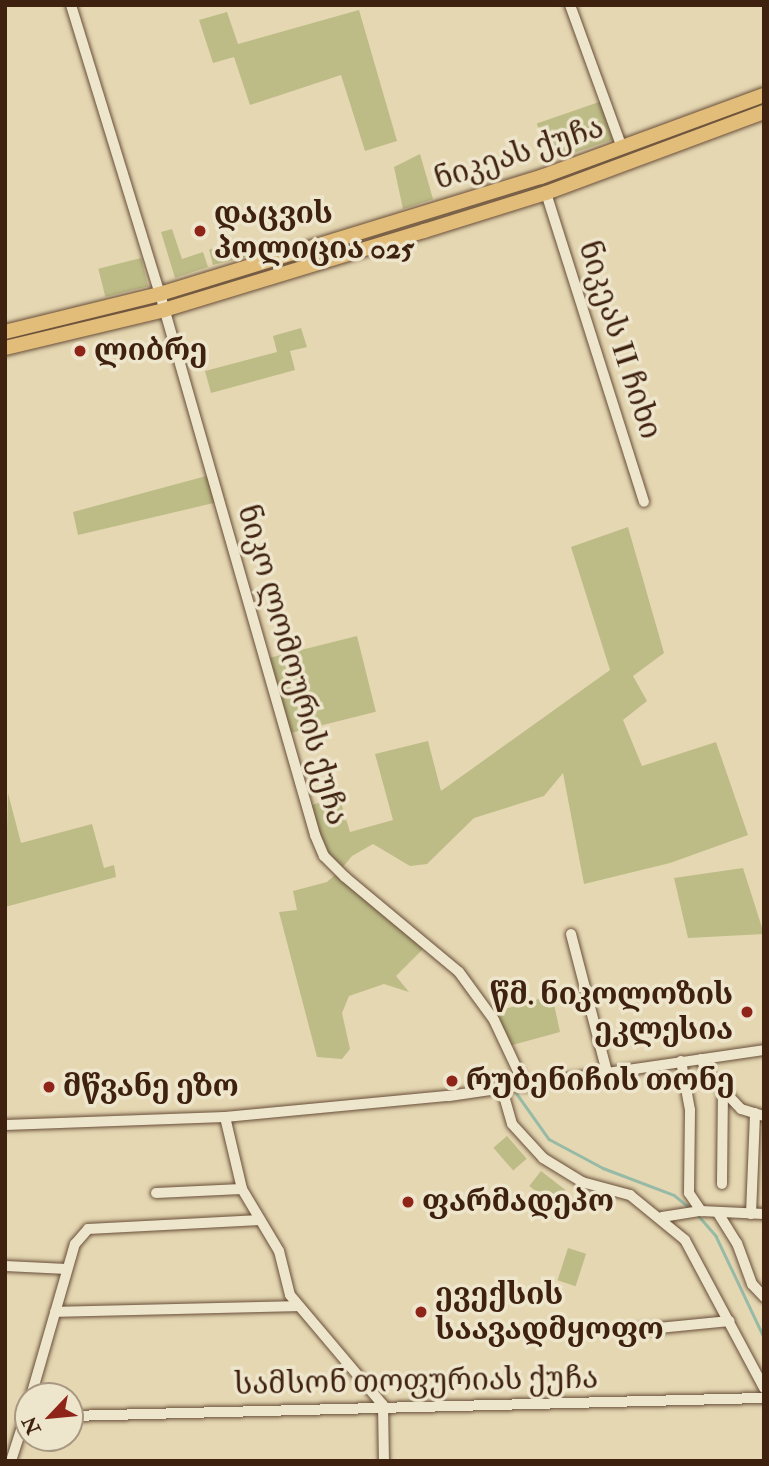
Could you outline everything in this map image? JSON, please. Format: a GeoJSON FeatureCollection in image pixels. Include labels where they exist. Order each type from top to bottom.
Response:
{"type":"FeatureCollection","features":[{"type":"Feature","properties":{"kind":"main road","name":"ნიკეას ქუჩა"},"geometry":{"type":"LineString","coordinates":[[5,332],[160,294],[622,148],[764,95]]}},
{"type":"Feature","properties":{"kind":"main road","name":"ნიკეას ქუჩა"},"geometry":{"type":"LineString","coordinates":[[5,348],[164,310],[546,193],[764,112]]}},
{"type":"Feature","properties":{"kind":"street","name":"ნიკო ლომოურის ქუჩა"},"geometry":{"type":"LineString","coordinates":[[71,5],[160,294],[314,835],[324,856],[345,877],[459,972],[494,1020],[525,1086]]}},
{"type":"Feature","properties":{"kind":"street"},"geometry":{"type":"LineString","coordinates":[[570,5],[622,148]]}},
{"type":"Feature","properties":{"kind":"street","name":"ნიკეას II ჩიხი"},"geometry":{"type":"LineString","coordinates":[[546,193],[644,502]]}},
{"type":"Feature","properties":{"kind":"street"},"geometry":{"type":"LineString","coordinates":[[571,934],[607,1072]]}},
{"type":"Feature","properties":{"kind":"street"},"geometry":{"type":"LineString","coordinates":[[5,1125],[225,1117],[502,1089],[764,1050]]}},
{"type":"Feature","properties":{"kind":"street"},"geometry":{"type":"LineString","coordinates":[[701,1059],[723,1091],[741,1109],[759,1115],[751,1214]]}},
{"type":"Feature","properties":{"kind":"street"},"geometry":{"type":"LineString","coordinates":[[681,1062],[690,1110],[689,1193],[701,1211]]}},
{"type":"Feature","properties":{"kind":"street"},"geometry":{"type":"LineString","coordinates":[[502,1089],[512,1124],[543,1158],[582,1182],[630,1195],[662,1217],[704,1268],[764,1388]]}},
{"type":"Feature","properties":{"kind":"street"},"geometry":{"type":"LineString","coordinates":[[722,1184],[723,1091]]}},
{"type":"Feature","properties":{"kind":"street"},"geometry":{"type":"LineString","coordinates":[[225,1117],[242,1189],[279,1251],[297,1306],[383,1405],[384,1461]]}},
{"type":"Feature","properties":{"kind":"street"},"geometry":{"type":"LineString","coordinates":[[156,1192],[242,1189]]}},
{"type":"Feature","properties":{"kind":"street"},"geometry":{"type":"LineString","coordinates":[[662,1217],[701,1211],[764,1214]]}},
{"type":"Feature","properties":{"kind":"street"},"geometry":{"type":"LineString","coordinates":[[718,1213],[764,1297]]}},
{"type":"Feature","properties":{"kind":"street"},"geometry":{"type":"LineString","coordinates":[[35,1382],[75,1244],[88,1228],[260,1220]]}},
{"type":"Feature","properties":{"kind":"street"},"geometry":{"type":"LineString","coordinates":[[5,1266],[67,1269]]}},
{"type":"Feature","properties":{"kind":"street"},"geometry":{"type":"LineString","coordinates":[[55,1312],[297,1306]]}},
{"type":"Feature","properties":{"kind":"street"},"geometry":{"type":"LineString","coordinates":[[638,1330],[730,1321]]}},
{"type":"Feature","properties":{"kind":"street","name":"სამსონ თოფურიას ქუჩა"},"geometry":{"type":"LineString","coordinates":[[84,1416],[383,1405],[764,1398]]}},
{"type":"Feature","properties":{"kind":"shaded area"},"geometry":{"type":"Polygon","coordinates":[[[359,10],[397,141],[365,151],[341,75],[250,105],[234,57],[213,63],[199,20],[227,12],[238,44],[359,10]]]}},
{"type":"Feature","properties":{"kind":"shaded area"},"geometry":{"type":"Polygon","coordinates":[[[602,101],[615,139],[550,161],[537,123],[602,101]]]}},
{"type":"Feature","properties":{"kind":"shaded area"},"geometry":{"type":"Polygon","coordinates":[[[420,154],[433,199],[403,209],[394,167],[420,154]]]}},
{"type":"Feature","properties":{"kind":"shaded area"},"geometry":{"type":"Polygon","coordinates":[[[172,229],[182,259],[203,252],[208,267],[175,278],[161,232],[172,229]]]}},
{"type":"Feature","properties":{"kind":"shaded area"},"geometry":{"type":"Polygon","coordinates":[[[243,241],[247,257],[213,265],[209,249],[243,241]]]}},
{"type":"Feature","properties":{"kind":"shaded area"},"geometry":{"type":"Polygon","coordinates":[[[141,258],[148,286],[105,297],[98,269],[141,258]]]}},
{"type":"Feature","properties":{"kind":"shaded area"},"geometry":{"type":"Polygon","coordinates":[[[301,328],[307,347],[290,351],[295,370],[211,393],[205,371],[277,352],[273,336],[301,328]]]}},
{"type":"Feature","properties":{"kind":"shaded area"},"geometry":{"type":"Polygon","coordinates":[[[210,475],[218,502],[78,535],[73,512],[210,475]]]}},
{"type":"Feature","properties":{"kind":"shaded area"},"geometry":{"type":"Polygon","coordinates":[[[628,527],[664,653],[633,676],[647,701],[623,720],[642,766],[716,742],[748,835],[670,863],[584,884],[563,773],[544,796],[474,818],[427,864],[410,866],[373,844],[352,856],[337,874],[424,948],[396,976],[409,992],[384,984],[349,996],[342,1013],[350,1049],[342,1059],[317,1057],[279,912],[297,910],[293,891],[327,882],[337,873],[303,808],[339,796],[350,832],[393,820],[375,754],[428,741],[441,791],[610,670],[571,547],[628,527]]]}},
{"type":"Feature","properties":{"kind":"shaded area"},"geometry":{"type":"Polygon","coordinates":[[[357,636],[376,712],[281,735],[262,660],[357,636]]]}},
{"type":"Feature","properties":{"kind":"shaded area"},"geometry":{"type":"Polygon","coordinates":[[[8,793],[21,843],[92,824],[104,868],[114,865],[116,877],[5,907],[8,793]]]}},
{"type":"Feature","properties":{"kind":"shaded area"},"geometry":{"type":"Polygon","coordinates":[[[743,868],[764,934],[688,938],[674,878],[743,868]]]}},
{"type":"Feature","properties":{"kind":"shaded area"},"geometry":{"type":"Polygon","coordinates":[[[552,995],[560,1032],[505,1047],[488,1014],[552,995]]]}},
{"type":"Feature","properties":{"kind":"shaded area"},"geometry":{"type":"Polygon","coordinates":[[[507,1136],[527,1159],[513,1170],[493,1148],[507,1136]]]}},
{"type":"Feature","properties":{"kind":"shaded area"},"geometry":{"type":"Polygon","coordinates":[[[541,1171],[565,1190],[554,1205],[529,1186],[541,1171]]]}},
{"type":"Feature","properties":{"kind":"shaded area"},"geometry":{"type":"Polygon","coordinates":[[[568,1248],[586,1254],[576,1286],[557,1280],[568,1248]]]}},
{"type":"Feature","properties":{"kind":"waterway"},"geometry":{"type":"LineString","coordinates":[[517,1094],[549,1139],[603,1168],[674,1195],[690,1208]]}},
{"type":"Feature","properties":{"kind":"waterway"},"geometry":{"type":"LineString","coordinates":[[698,1215],[716,1236],[764,1337]]}},
{"type":"Feature","properties":{"kind":"place","name":"დაცვის პოლიცია 025"},"geometry":{"type":"Point","coordinates":[200,231]}},
{"type":"Feature","properties":{"kind":"place","name":"ლიბრე"},"geometry":{"type":"Point","coordinates":[80,351]}},
{"type":"Feature","properties":{"kind":"place","name":"წმ. ნიკოლოზის ეკლესია"},"geometry":{"type":"Point","coordinates":[747,1012]}},
{"type":"Feature","properties":{"kind":"place","name":"რუბენიჩის თონე"},"geometry":{"type":"Point","coordinates":[452,1081]}},
{"type":"Feature","properties":{"kind":"place","name":"მწვანე ეზო"},"geometry":{"type":"Point","coordinates":[49,1087]}},
{"type":"Feature","properties":{"kind":"place","name":"ფარმადეპო"},"geometry":{"type":"Point","coordinates":[408,1202]}},
{"type":"Feature","properties":{"kind":"place","name":"ევექსის საავადმყოფო"},"geometry":{"type":"Point","coordinates":[421,1312]}}]}
